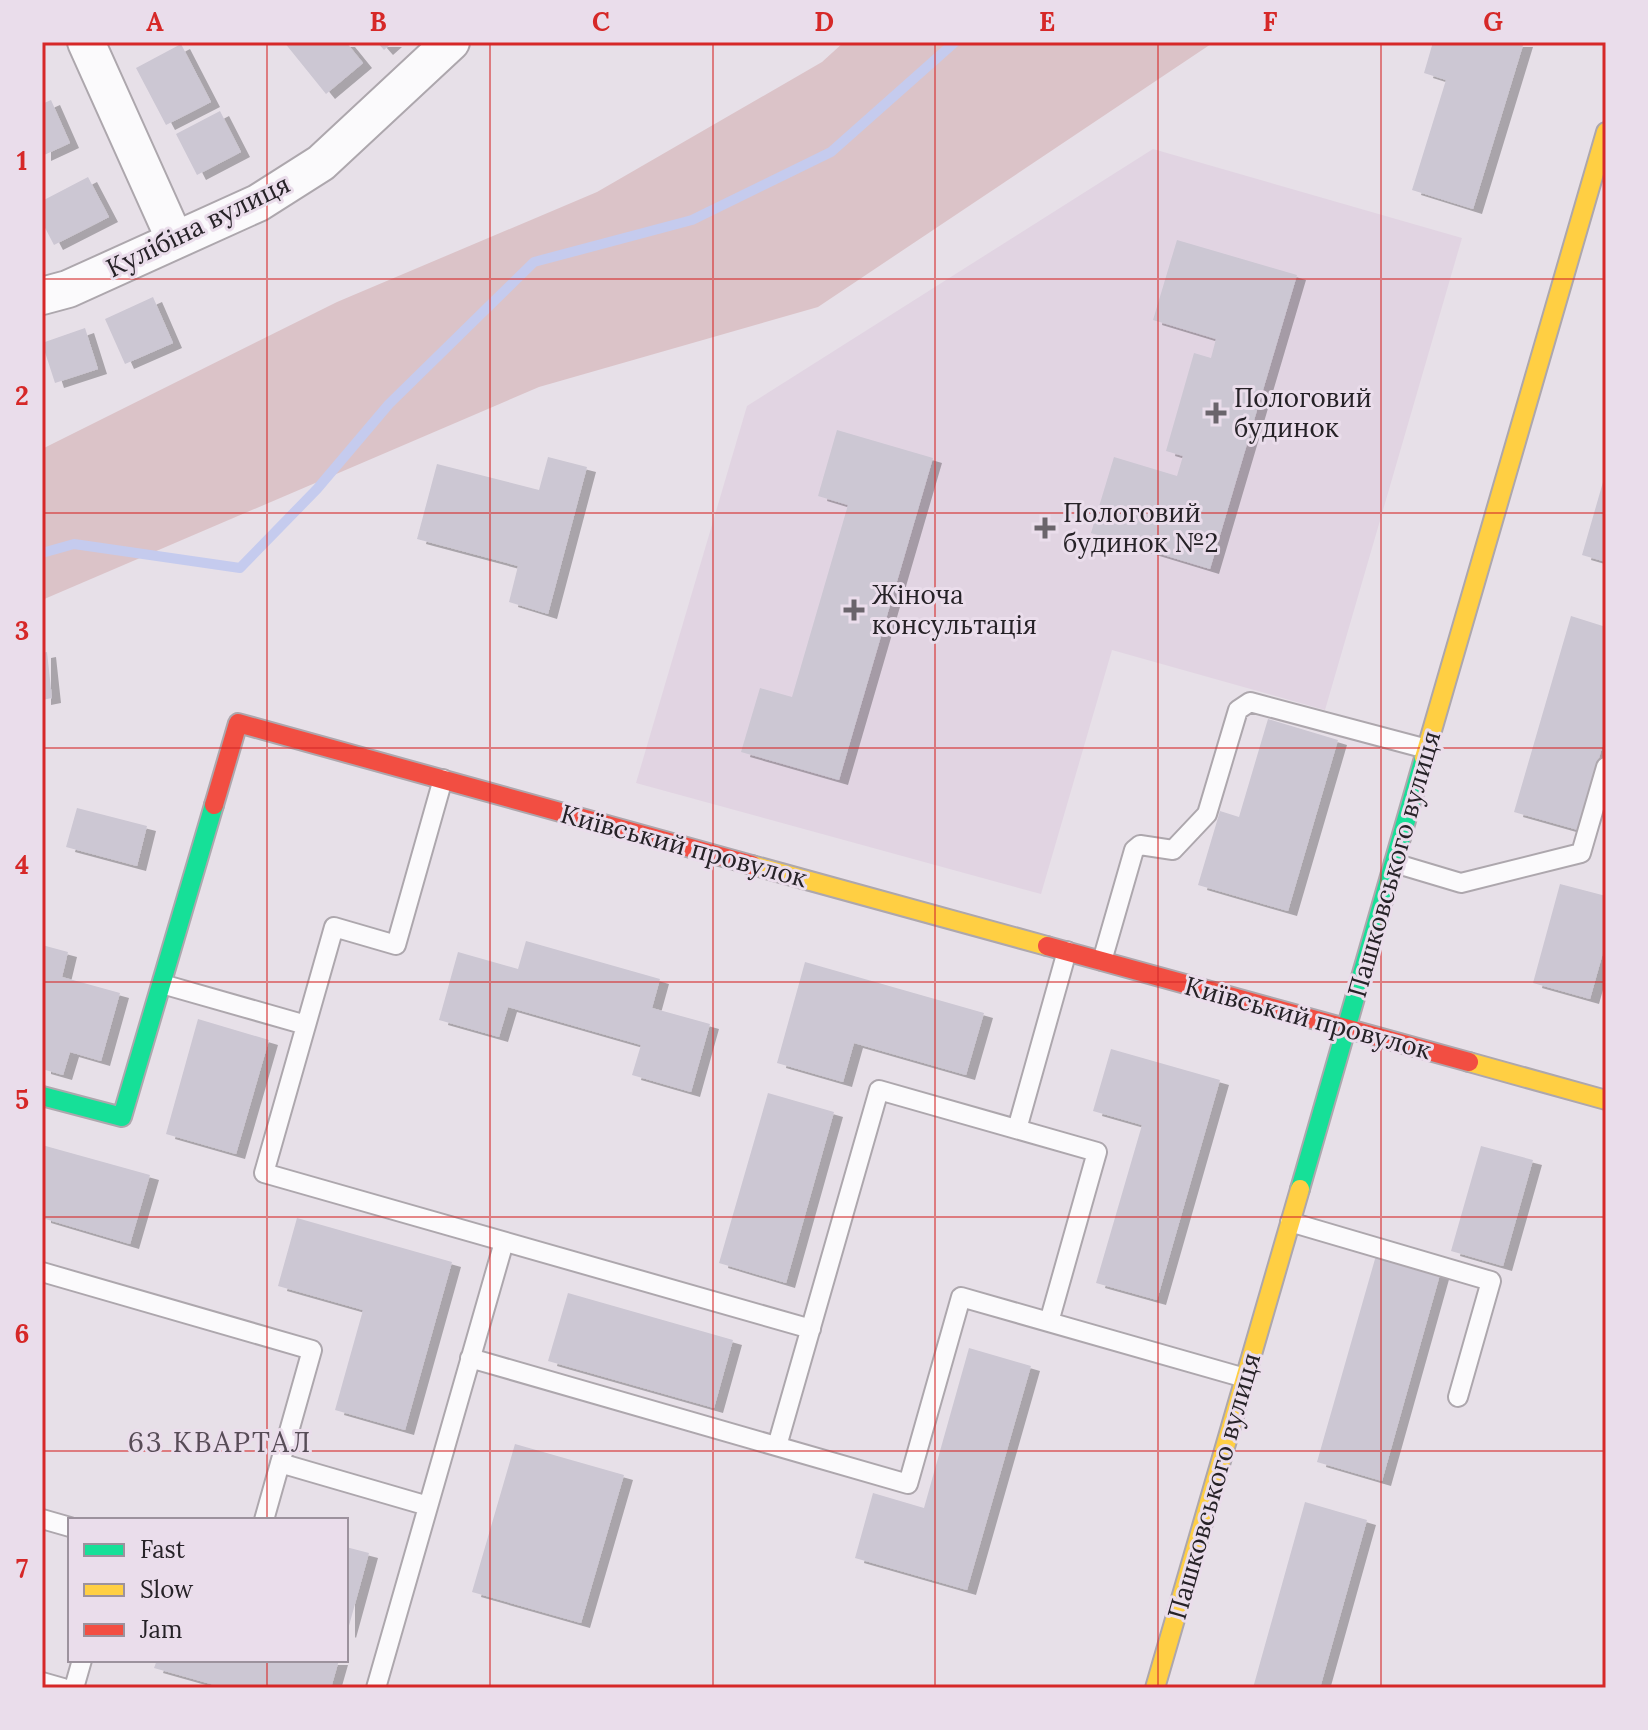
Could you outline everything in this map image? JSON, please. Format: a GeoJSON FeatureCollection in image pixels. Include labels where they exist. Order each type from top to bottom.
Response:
{"type":"FeatureCollection","features":[{"type":"Feature","properties":{"kind":"street"},"geometry":{"type":"LineString","coordinates":[[86,42],[175,240]]}},
{"type":"Feature","properties":{"kind":"street","name":"Кулібіна вулиця"},"geometry":{"type":"LineString","coordinates":[[42,296],[68,289],[258,203],[321,163],[374,118],[451,42]]}},
{"type":"Feature","properties":{"kind":"street","name":"Пашковського вулиця"},"geometry":{"type":"LineString","coordinates":[[1155,1688],[1606,132]]}},
{"type":"Feature","properties":{"kind":"street","name":"Київський провулок"},"geometry":{"type":"LineString","coordinates":[[42,1096],[122,1117],[238,723],[1606,1100]]}},
{"type":"Feature","properties":{"kind":"lane"},"geometry":{"type":"LineString","coordinates":[[1102,961],[1134,850],[1140,845],[1173,850],[1207,814],[1238,710],[1243,704],[1250,702],[1427,749]]}},
{"type":"Feature","properties":{"kind":"lane"},"geometry":{"type":"LineString","coordinates":[[1394,863],[1461,883],[1581,853],[1606,767]]}},
{"type":"Feature","properties":{"kind":"lane"},"geometry":{"type":"LineString","coordinates":[[443,779],[396,945],[334,927],[264,1173],[811,1329]]}},
{"type":"Feature","properties":{"kind":"lane"},"geometry":{"type":"LineString","coordinates":[[1017,1129],[1067,951]]}},
{"type":"Feature","properties":{"kind":"lane"},"geometry":{"type":"LineString","coordinates":[[162,984],[306,1025]]}},
{"type":"Feature","properties":{"kind":"lane"},"geometry":{"type":"LineString","coordinates":[[777,1446],[879,1090],[1097,1152],[1049,1322]]}},
{"type":"Feature","properties":{"kind":"lane"},"geometry":{"type":"LineString","coordinates":[[1290,1222],[1491,1281],[1458,1397]]}},
{"type":"Feature","properties":{"kind":"lane"},"geometry":{"type":"LineString","coordinates":[[376,1688],[504,1242]]}},
{"type":"Feature","properties":{"kind":"lane"},"geometry":{"type":"LineString","coordinates":[[42,1272],[312,1350],[265,1518]]}},
{"type":"Feature","properties":{"kind":"lane"},"geometry":{"type":"LineString","coordinates":[[470,1358],[908,1484],[961,1297],[1245,1378]]}},
{"type":"Feature","properties":{"kind":"lane"},"geometry":{"type":"LineString","coordinates":[[280,1463],[428,1506]]}},
{"type":"Feature","properties":{"kind":"lane"},"geometry":{"type":"LineString","coordinates":[[42,1519],[68,1526]]}},
{"type":"Feature","properties":{"kind":"lane"},"geometry":{"type":"LineString","coordinates":[[74,1688],[81,1662]]}},
{"type":"Feature","properties":{"kind":"lane"},"geometry":{"type":"LineString","coordinates":[[42,1682],[63,1688]]}},
{"type":"Feature","properties":{"kind":"shaded area"},"geometry":{"type":"Polygon","coordinates":[[[844,42],[1214,42],[818,307],[539,387],[42,600],[42,449],[337,302],[597,192],[822,62],[844,42]]]}},
{"type":"Feature","properties":{"kind":"shaded area","name":"Пологовий будинок №2"},"geometry":{"type":"Polygon","coordinates":[[[1153,149],[1462,238],[1325,710],[1112,650],[1041,894],[636,783],[747,406],[1153,149]]]}},
{"type":"Feature","properties":{"kind":"building"},"geometry":{"type":"Polygon","coordinates":[[[284,42],[346,42],[363,63],[326,94],[284,42]]]}},
{"type":"Feature","properties":{"kind":"building"},"geometry":{"type":"Polygon","coordinates":[[[377,42],[393,42],[384,50],[377,42]]]}},
{"type":"Feature","properties":{"kind":"building"},"geometry":{"type":"Polygon","coordinates":[[[1433,42],[1524,42],[1473,209],[1412,190],[1446,80],[1424,73],[1433,42]]]}},
{"type":"Feature","properties":{"kind":"building"},"geometry":{"type":"Polygon","coordinates":[[[181,44],[211,102],[166,125],[136,68],[181,44]]]}},
{"type":"Feature","properties":{"kind":"building"},"geometry":{"type":"Polygon","coordinates":[[[51,100],[70,143],[42,156],[42,104],[51,100]]]}},
{"type":"Feature","properties":{"kind":"building"},"geometry":{"type":"Polygon","coordinates":[[[220,111],[241,152],[197,175],[176,134],[220,111]]]}},
{"type":"Feature","properties":{"kind":"building"},"geometry":{"type":"Polygon","coordinates":[[[88,177],[109,217],[54,245],[42,222],[42,201],[88,177]]]}},
{"type":"Feature","properties":{"kind":"building"},"geometry":{"type":"Polygon","coordinates":[[[1177,240],[1297,275],[1210,569],[1091,533],[1114,457],[1177,476],[1183,456],[1166,451],[1194,353],[1211,358],[1216,339],[1153,320],[1177,240]]]}},
{"type":"Feature","properties":{"kind":"building"},"geometry":{"type":"Polygon","coordinates":[[[153,297],[173,343],[125,364],[105,319],[153,297]]]}},
{"type":"Feature","properties":{"kind":"building"},"geometry":{"type":"Polygon","coordinates":[[[85,328],[98,369],[55,383],[42,343],[85,328]]]}},
{"type":"Feature","properties":{"kind":"building"},"geometry":{"type":"Polygon","coordinates":[[[837,430],[933,458],[839,780],[741,752],[760,688],[792,697],[848,505],[818,496],[837,430]]]}},
{"type":"Feature","properties":{"kind":"building"},"geometry":{"type":"Polygon","coordinates":[[[548,457],[587,467],[548,614],[509,602],[518,566],[417,539],[437,464],[539,490],[548,457]]]}},
{"type":"Feature","properties":{"kind":"building"},"geometry":{"type":"Polygon","coordinates":[[[1606,476],[1606,562],[1582,555],[1606,476]]]}},
{"type":"Feature","properties":{"kind":"building"},"geometry":{"type":"Polygon","coordinates":[[[1571,616],[1606,627],[1606,734],[1578,830],[1514,812],[1571,616]]]}},
{"type":"Feature","properties":{"kind":"building"},"geometry":{"type":"Polygon","coordinates":[[[47,652],[52,698],[42,700],[42,653],[47,652]]]}},
{"type":"Feature","properties":{"kind":"building"},"geometry":{"type":"Polygon","coordinates":[[[1268,719],[1338,740],[1288,911],[1198,885],[1220,811],[1239,817],[1268,719]]]}},
{"type":"Feature","properties":{"kind":"building"},"geometry":{"type":"Polygon","coordinates":[[[77,808],[147,826],[137,866],[66,847],[77,808]]]}},
{"type":"Feature","properties":{"kind":"building"},"geometry":{"type":"Polygon","coordinates":[[[1560,884],[1606,896],[1606,942],[1590,999],[1533,983],[1560,884]]]}},
{"type":"Feature","properties":{"kind":"building"},"geometry":{"type":"Polygon","coordinates":[[[526,941],[660,979],[652,1008],[710,1024],[691,1092],[632,1075],[641,1045],[508,1007],[499,1037],[439,1020],[458,952],[518,969],[526,941]]]}},
{"type":"Feature","properties":{"kind":"building"},"geometry":{"type":"Polygon","coordinates":[[[42,945],[68,952],[62,977],[120,993],[101,1061],[70,1052],[63,1075],[42,1069],[42,945]]]}},
{"type":"Feature","properties":{"kind":"building"},"geometry":{"type":"Polygon","coordinates":[[[805,962],[984,1013],[966,1075],[854,1043],[843,1082],[777,1063],[805,962]]]}},
{"type":"Feature","properties":{"kind":"building"},"geometry":{"type":"Polygon","coordinates":[[[198,1019],[269,1040],[236,1154],[166,1134],[198,1019]]]}},
{"type":"Feature","properties":{"kind":"building"},"geometry":{"type":"Polygon","coordinates":[[[1111,1049],[1220,1080],[1157,1300],[1096,1283],[1142,1125],[1093,1111],[1111,1049]]]}},
{"type":"Feature","properties":{"kind":"building"},"geometry":{"type":"Polygon","coordinates":[[[768,1093],[834,1112],[786,1283],[719,1263],[768,1093]]]}},
{"type":"Feature","properties":{"kind":"building"},"geometry":{"type":"Polygon","coordinates":[[[42,1145],[150,1175],[130,1244],[42,1218],[42,1145]]]}},
{"type":"Feature","properties":{"kind":"building"},"geometry":{"type":"Polygon","coordinates":[[[1481,1146],[1533,1160],[1503,1266],[1451,1251],[1481,1146]]]}},
{"type":"Feature","properties":{"kind":"building"},"geometry":{"type":"Polygon","coordinates":[[[297,1218],[452,1262],[405,1430],[335,1410],[363,1310],[278,1286],[297,1218]]]}},
{"type":"Feature","properties":{"kind":"building"},"geometry":{"type":"Polygon","coordinates":[[[1377,1252],[1441,1271],[1382,1481],[1317,1462],[1377,1252]]]}},
{"type":"Feature","properties":{"kind":"building"},"geometry":{"type":"Polygon","coordinates":[[[568,1293],[733,1340],[714,1408],[548,1361],[568,1293]]]}},
{"type":"Feature","properties":{"kind":"building"},"geometry":{"type":"Polygon","coordinates":[[[969,1348],[1031,1366],[967,1590],[855,1558],[873,1493],[924,1508],[969,1348]]]}},
{"type":"Feature","properties":{"kind":"building"},"geometry":{"type":"Polygon","coordinates":[[[515,1444],[624,1475],[581,1623],[472,1592],[515,1444]]]}},
{"type":"Feature","properties":{"kind":"building"},"geometry":{"type":"Polygon","coordinates":[[[1305,1502],[1367,1520],[1320,1688],[1253,1688],[1305,1502]]]}},
{"type":"Feature","properties":{"kind":"building"},"geometry":{"type":"Polygon","coordinates":[[[348,1548],[369,1553],[348,1629],[348,1548]]]}},
{"type":"Feature","properties":{"kind":"building"},"geometry":{"type":"Polygon","coordinates":[[[156,1662],[338,1662],[331,1688],[225,1688],[154,1668],[156,1662]]]}},
{"type":"Feature","properties":{"kind":"waterway"},"geometry":{"type":"LineString","coordinates":[[42,553],[74,544],[240,568],[317,489],[389,404],[534,262],[692,220],[831,152],[955,42]]}},
{"type":"Feature","properties":{"kind":"traffic: fast"},"geometry":{"type":"LineString","coordinates":[[1300,1189],[1424,758]]}},
{"type":"Feature","properties":{"kind":"traffic: fast"},"geometry":{"type":"LineString","coordinates":[[42,1096],[122,1117],[214,805]]}},
{"type":"Feature","properties":{"kind":"traffic: slow"},"geometry":{"type":"LineString","coordinates":[[1424,758],[1606,132]]}},
{"type":"Feature","properties":{"kind":"traffic: slow"},"geometry":{"type":"LineString","coordinates":[[752,865],[1047,946]]}},
{"type":"Feature","properties":{"kind":"traffic: slow"},"geometry":{"type":"LineString","coordinates":[[1469,1062],[1606,1100]]}},
{"type":"Feature","properties":{"kind":"traffic: slow"},"geometry":{"type":"LineString","coordinates":[[1155,1688],[1300,1189]]}},
{"type":"Feature","properties":{"kind":"traffic: jam"},"geometry":{"type":"LineString","coordinates":[[214,805],[238,723],[752,865]]}},
{"type":"Feature","properties":{"kind":"traffic: jam"},"geometry":{"type":"LineString","coordinates":[[1047,946],[1469,1062]]}},
{"type":"Feature","properties":{"kind":"place","name":"Пологовий будинок"},"geometry":{"type":"Point","coordinates":[1216,413]}},
{"type":"Feature","properties":{"kind":"place","name":"Пологовий будинок №2"},"geometry":{"type":"Point","coordinates":[1045,528]}},
{"type":"Feature","properties":{"kind":"place","name":"Жіноча консультація"},"geometry":{"type":"Point","coordinates":[854,610]}},
{"type":"Feature","properties":{"kind":"district","name":"63 КВАРТАЛ"},"geometry":{"type":"Point","coordinates":[220,1442]}}]}
